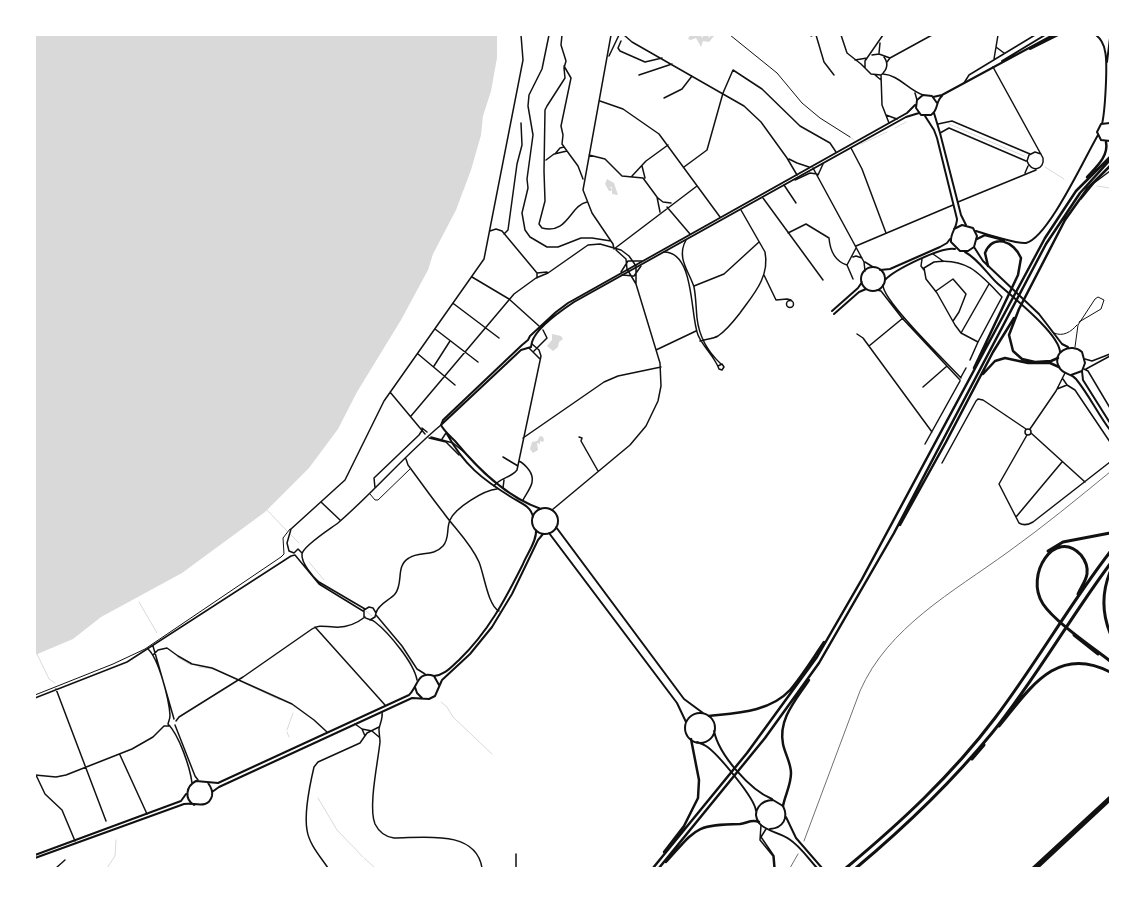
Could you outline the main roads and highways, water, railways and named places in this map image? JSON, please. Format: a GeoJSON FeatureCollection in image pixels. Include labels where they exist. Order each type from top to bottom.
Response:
{"type":"FeatureCollection","features":[{"type":"Feature","properties":{"kind":"highway"},"geometry":{"type":"LineString","coordinates":[[652,868],[761,735],[808,670],[836,626],[866,573],[1035,255],[1076,191],[1105,155],[1107,149],[1106,142]]}},
{"type":"Feature","properties":{"kind":"highway"},"geometry":{"type":"LineString","coordinates":[[1076,191],[1110,157]]}},
{"type":"Feature","properties":{"kind":"highway"},"geometry":{"type":"LineString","coordinates":[[784,806],[791,778],[789,764],[782,741],[784,722],[793,704],[819,663],[894,533],[1052,233],[1080,193],[1110,160]]}},
{"type":"Feature","properties":{"kind":"highway"},"geometry":{"type":"LineString","coordinates":[[894,533],[905,518],[993,352],[1019,309],[1057,233],[1072,209],[1094,180],[1110,166]]}},
{"type":"Feature","properties":{"kind":"highway"},"geometry":{"type":"LineString","coordinates":[[969,380],[1018,275],[1021,258],[1019,253],[1002,239],[985,235],[977,239]]}},
{"type":"Feature","properties":{"kind":"highway"},"geometry":{"type":"LineString","coordinates":[[988,266],[985,253],[989,245],[1001,241],[1008,243]]}},
{"type":"Feature","properties":{"kind":"highway"},"geometry":{"type":"LineString","coordinates":[[1019,309],[1009,335],[1013,351],[1022,359],[1031,362],[1058,358]]}},
{"type":"Feature","properties":{"kind":"highway"},"geometry":{"type":"LineString","coordinates":[[980,377],[995,361],[1002,359],[1028,363],[1050,363],[1059,367]]}},
{"type":"Feature","properties":{"kind":"highway"},"geometry":{"type":"LineString","coordinates":[[1110,532],[1063,542],[1054,547],[1044,555],[1036,573],[1035,588],[1041,604],[1052,615],[1110,662]]}},
{"type":"Feature","properties":{"kind":"highway"},"geometry":{"type":"LineString","coordinates":[[1052,615],[1039,598],[1036,578],[1044,559],[1056,548],[1064,547],[1073,549],[1079,553],[1085,561],[1086,576],[1076,600]]}},
{"type":"Feature","properties":{"kind":"highway"},"geometry":{"type":"LineString","coordinates":[[846,868],[909,812],[962,758],[1020,684],[1110,552]]}},
{"type":"Feature","properties":{"kind":"highway"},"geometry":{"type":"LineString","coordinates":[[951,780],[992,733],[1110,564]]}},
{"type":"Feature","properties":{"kind":"highway"},"geometry":{"type":"LineString","coordinates":[[1110,572],[1106,586],[1104,606],[1105,619],[1110,633]]}},
{"type":"Feature","properties":{"kind":"highway"},"geometry":{"type":"LineString","coordinates":[[710,716],[749,711],[777,700],[789,691],[836,626]]}},
{"type":"Feature","properties":{"kind":"highway"},"geometry":{"type":"LineString","coordinates":[[660,868],[760,744],[819,663]]}},
{"type":"Feature","properties":{"kind":"highway"},"geometry":{"type":"LineString","coordinates":[[856,868],[895,835],[951,780],[979,751],[1033,684],[1045,674],[1061,667],[1080,664],[1095,666],[1110,672]]}},
{"type":"Feature","properties":{"kind":"highway"},"geometry":{"type":"LineString","coordinates":[[652,868],[684,826],[698,798],[700,780],[690,740]]}},
{"type":"Feature","properties":{"kind":"highway"},"geometry":{"type":"LineString","coordinates":[[1033,868],[1110,798]]}},
{"type":"Feature","properties":{"kind":"highway"},"geometry":{"type":"LineString","coordinates":[[1037,868],[1110,798]]}},
{"type":"Feature","properties":{"kind":"highway"},"geometry":{"type":"LineString","coordinates":[[660,868],[686,839],[703,827],[713,824],[743,824],[753,820],[760,824]]}},
{"type":"Feature","properties":{"kind":"main road"},"geometry":{"type":"LineString","coordinates":[[642,262],[687,240],[795,180],[815,165],[907,113],[922,95],[934,97],[942,95],[993,68],[1045,35]]}},
{"type":"Feature","properties":{"kind":"main road"},"geometry":{"type":"LineString","coordinates":[[1027,50],[1053,35]]}},
{"type":"Feature","properties":{"kind":"main road"},"geometry":{"type":"LineString","coordinates":[[997,65],[1058,35]]}},
{"type":"Feature","properties":{"kind":"main road"},"geometry":{"type":"LineString","coordinates":[[1096,35],[1102,41],[1105,52],[1106,73]]}},
{"type":"Feature","properties":{"kind":"main road"},"geometry":{"type":"LineString","coordinates":[[934,113],[961,215],[967,225],[975,230],[1016,243],[1031,241],[1037,237],[1071,187],[1098,135],[1098,129],[1102,124],[1110,38]]}},
{"type":"Feature","properties":{"kind":"main road"},"geometry":{"type":"LineString","coordinates":[[937,103],[942,95]]}},
{"type":"Feature","properties":{"kind":"main road"},"geometry":{"type":"LineString","coordinates":[[925,116],[934,113],[937,109],[937,103],[934,97]]}},
{"type":"Feature","properties":{"kind":"main road"},"geometry":{"type":"LineString","coordinates":[[832,311],[858,288],[862,282],[865,271],[873,267],[880,270],[890,270],[940,247],[947,243],[951,238],[957,224],[954,205],[934,130],[925,116],[919,113],[915,105]]}},
{"type":"Feature","properties":{"kind":"main road"},"geometry":{"type":"LineString","coordinates":[[441,425],[521,350],[528,347],[532,343],[534,336],[564,308],[720,217],[797,175],[824,163],[910,115],[919,113]]}},
{"type":"Feature","properties":{"kind":"main road"},"geometry":{"type":"LineString","coordinates":[[1102,124],[1110,123]]}},
{"type":"Feature","properties":{"kind":"main road"},"geometry":{"type":"LineString","coordinates":[[1098,135],[1101,140],[1106,142],[1110,141]]}},
{"type":"Feature","properties":{"kind":"main road"},"geometry":{"type":"LineString","coordinates":[[720,217],[726,218]]}},
{"type":"Feature","properties":{"kind":"main road"},"geometry":{"type":"LineString","coordinates":[[719,221],[720,217]]}},
{"type":"Feature","properties":{"kind":"main road"},"geometry":{"type":"LineString","coordinates":[[954,229],[958,226],[967,225]]}},
{"type":"Feature","properties":{"kind":"main road"},"geometry":{"type":"LineString","coordinates":[[975,230],[977,239],[974,247],[977,255],[1008,286],[1027,302],[1062,344],[1082,352],[1085,359],[1083,380],[1110,423]]}},
{"type":"Feature","properties":{"kind":"main road"},"geometry":{"type":"LineString","coordinates":[[951,238],[956,249]]}},
{"type":"Feature","properties":{"kind":"main road"},"geometry":{"type":"LineString","coordinates":[[964,251],[974,247]]}},
{"type":"Feature","properties":{"kind":"main road"},"geometry":{"type":"LineString","coordinates":[[834,314],[859,292],[867,289],[877,290],[896,270],[942,250],[956,249],[964,251],[972,257],[1006,292],[1024,306],[1055,341],[1059,347],[1060,354]]}},
{"type":"Feature","properties":{"kind":"main road"},"geometry":{"type":"LineString","coordinates":[[441,425],[442,421],[525,343],[530,336],[564,306],[621,272],[636,266]]}},
{"type":"Feature","properties":{"kind":"main road"},"geometry":{"type":"LineString","coordinates":[[880,270],[885,280]]}},
{"type":"Feature","properties":{"kind":"main road"},"geometry":{"type":"LineString","coordinates":[[862,282],[867,289]]}},
{"type":"Feature","properties":{"kind":"main road"},"geometry":{"type":"LineString","coordinates":[[528,340],[532,343]]}},
{"type":"Feature","properties":{"kind":"main road"},"geometry":{"type":"LineString","coordinates":[[525,343],[528,347]]}},
{"type":"Feature","properties":{"kind":"main road"},"geometry":{"type":"LineString","coordinates":[[1069,347],[1060,354],[1058,358],[1059,367],[1065,373],[1075,377],[1110,430]]}},
{"type":"Feature","properties":{"kind":"main road"},"geometry":{"type":"LineString","coordinates":[[1071,375],[1083,370]]}},
{"type":"Feature","properties":{"kind":"main road"},"geometry":{"type":"LineString","coordinates":[[441,425],[484,474],[523,500],[541,509],[552,510],[557,516],[556,527],[549,534],[544,534],[536,530],[532,524],[533,517],[528,507],[484,481],[464,459],[451,442],[446,432]]}},
{"type":"Feature","properties":{"kind":"main road"},"geometry":{"type":"LineString","coordinates":[[533,517],[541,509]]}},
{"type":"Feature","properties":{"kind":"main road"},"geometry":{"type":"LineString","coordinates":[[556,527],[684,699],[703,713],[710,716],[714,723],[714,731],[719,745],[729,760],[759,793],[784,806],[786,816],[796,838],[822,868]]}},
{"type":"Feature","properties":{"kind":"main road"},"geometry":{"type":"LineString","coordinates":[[35,855],[71,843],[181,801],[192,783],[198,780],[208,783],[218,783],[410,695],[417,680],[426,674],[434,676],[445,673],[468,652],[486,631],[499,611],[534,541],[536,530]]}},
{"type":"Feature","properties":{"kind":"main road"},"geometry":{"type":"LineString","coordinates":[[212,792],[219,786],[412,698],[425,699],[435,696],[442,680],[470,654],[492,627],[512,594],[538,540],[544,534]]}},
{"type":"Feature","properties":{"kind":"main road"},"geometry":{"type":"LineString","coordinates":[[549,534],[677,703],[686,722],[685,732],[690,740],[707,747],[740,783],[755,805],[760,824],[781,834],[796,844],[816,868]]}},
{"type":"Feature","properties":{"kind":"main road"},"geometry":{"type":"LineString","coordinates":[[434,676],[440,686]]}},
{"type":"Feature","properties":{"kind":"main road"},"geometry":{"type":"LineString","coordinates":[[415,686],[417,693],[425,699]]}},
{"type":"Feature","properties":{"kind":"main road"},"geometry":{"type":"LineString","coordinates":[[686,722],[694,714],[703,713]]}},
{"type":"Feature","properties":{"kind":"main road"},"geometry":{"type":"LineString","coordinates":[[697,742],[710,739],[714,731]]}},
{"type":"Feature","properties":{"kind":"main road"},"geometry":{"type":"LineString","coordinates":[[35,858],[80,843],[184,804],[203,805],[207,803],[212,796],[208,783]]}},
{"type":"Feature","properties":{"kind":"main road"},"geometry":{"type":"LineString","coordinates":[[187,793],[189,800],[194,805]]}},
{"type":"Feature","properties":{"kind":"main road"},"geometry":{"type":"LineString","coordinates":[[756,813],[758,808],[764,802],[773,800]]}},
{"type":"Feature","properties":{"kind":"main road"},"geometry":{"type":"LineString","coordinates":[[769,829],[779,827],[785,820],[786,816]]}},
{"type":"Feature","properties":{"kind":"waterway"},"geometry":{"type":"LineString","coordinates":[[895,128],[906,122]]}},
{"type":"Feature","properties":{"kind":"waterway"},"geometry":{"type":"LineString","coordinates":[[949,124],[1024,156]]}},
{"type":"Feature","properties":{"kind":"waterway"},"geometry":{"type":"LineString","coordinates":[[861,144],[887,132]]}},
{"type":"Feature","properties":{"kind":"waterway"},"geometry":{"type":"LineString","coordinates":[[850,137],[854,140]]}},
{"type":"Feature","properties":{"kind":"waterway"},"geometry":{"type":"LineString","coordinates":[[1045,167],[1064,179]]}},
{"type":"Feature","properties":{"kind":"waterway"},"geometry":{"type":"LineString","coordinates":[[1097,186],[1110,188]]}},
{"type":"Feature","properties":{"kind":"waterway"},"geometry":{"type":"LineString","coordinates":[[267,510],[287,531]]}},
{"type":"Feature","properties":{"kind":"waterway"},"geometry":{"type":"LineString","coordinates":[[290,534],[299,543]]}},
{"type":"Feature","properties":{"kind":"waterway"},"geometry":{"type":"LineString","coordinates":[[309,562],[324,580]]}},
{"type":"Feature","properties":{"kind":"waterway"},"geometry":{"type":"LineString","coordinates":[[344,598],[355,604]]}},
{"type":"Feature","properties":{"kind":"waterway"},"geometry":{"type":"LineString","coordinates":[[139,602],[157,633]]}},
{"type":"Feature","properties":{"kind":"waterway"},"geometry":{"type":"LineString","coordinates":[[366,611],[372,616]]}},
{"type":"Feature","properties":{"kind":"waterway"},"geometry":{"type":"LineString","coordinates":[[380,624],[392,638]]}},
{"type":"Feature","properties":{"kind":"waterway"},"geometry":{"type":"LineString","coordinates":[[401,648],[412,664]]}},
{"type":"Feature","properties":{"kind":"waterway"},"geometry":{"type":"LineString","coordinates":[[37,654],[49,679],[55,683]]}},
{"type":"Feature","properties":{"kind":"waterway"},"geometry":{"type":"LineString","coordinates":[[177,657],[191,665]]}},
{"type":"Feature","properties":{"kind":"waterway"},"geometry":{"type":"LineString","coordinates":[[198,667],[214,669]]}},
{"type":"Feature","properties":{"kind":"waterway"},"geometry":{"type":"LineString","coordinates":[[246,684],[280,700]]}},
{"type":"Feature","properties":{"kind":"waterway"},"geometry":{"type":"LineString","coordinates":[[441,702],[447,707],[453,717],[492,754]]}},
{"type":"Feature","properties":{"kind":"waterway"},"geometry":{"type":"LineString","coordinates":[[287,730],[293,713]]}},
{"type":"Feature","properties":{"kind":"waterway"},"geometry":{"type":"LineString","coordinates":[[287,732],[289,737]]}},
{"type":"Feature","properties":{"kind":"waterway"},"geometry":{"type":"LineString","coordinates":[[318,798],[337,830],[363,857]]}},
{"type":"Feature","properties":{"kind":"waterway"},"geometry":{"type":"LineString","coordinates":[[107,868],[115,856],[116,840]]}},
{"type":"Feature","properties":{"kind":"waterway"},"geometry":{"type":"LineString","coordinates":[[364,858],[374,867]]}},
{"type":"Feature","properties":{"kind":"tram line"},"geometry":{"type":"LineString","coordinates":[[804,841],[860,691],[872,668],[887,648],[924,612],[1034,533],[1110,472]]}},
{"type":"Feature","properties":{"kind":"tram line"},"geometry":{"type":"LineString","coordinates":[[790,868],[798,854]]}}]}
